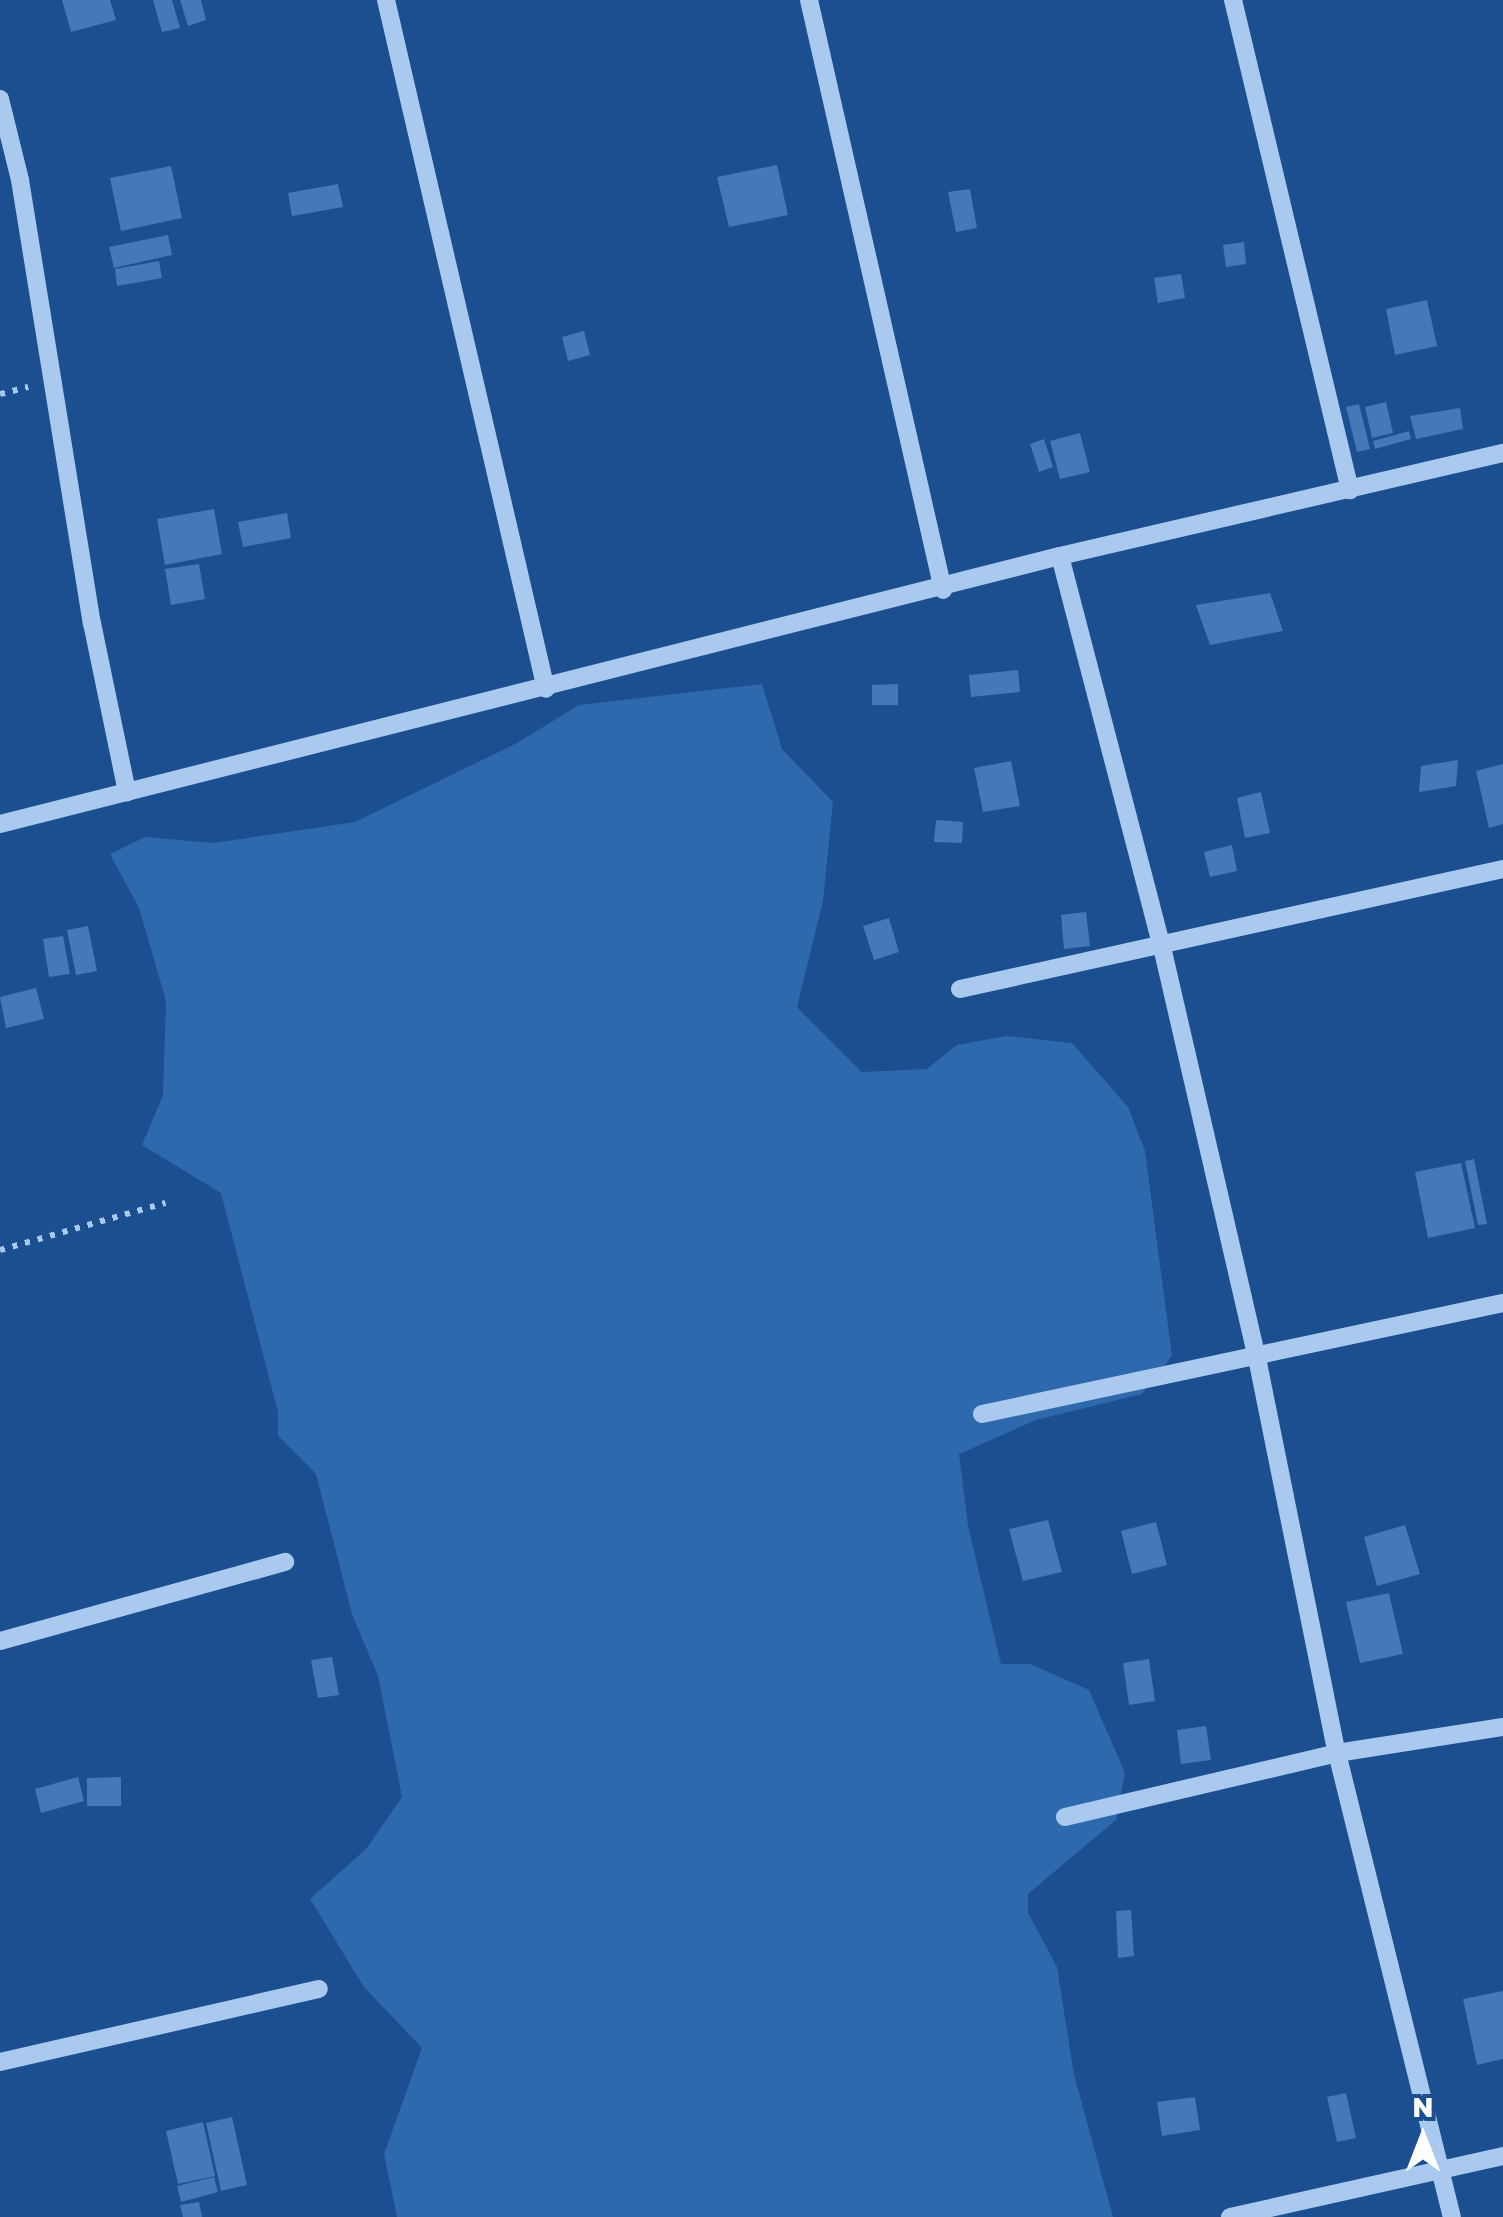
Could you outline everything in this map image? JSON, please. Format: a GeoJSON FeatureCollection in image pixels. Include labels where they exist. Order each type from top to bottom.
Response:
{"type":"FeatureCollection","features":[{"type":"Feature","properties":{"kind":"street"},"geometry":{"type":"LineString","coordinates":[[386,0],[546,689]]}},
{"type":"Feature","properties":{"kind":"street"},"geometry":{"type":"LineString","coordinates":[[810,0],[944,590]]}},
{"type":"Feature","properties":{"kind":"street"},"geometry":{"type":"LineString","coordinates":[[1233,0],[1350,490]]}},
{"type":"Feature","properties":{"kind":"street"},"geometry":{"type":"LineString","coordinates":[[0,99],[20,180],[92,623],[127,792]]}},
{"type":"Feature","properties":{"kind":"street"},"geometry":{"type":"LineString","coordinates":[[0,824],[944,590],[1060,556],[1503,453]]}},
{"type":"Feature","properties":{"kind":"street"},"geometry":{"type":"LineString","coordinates":[[1060,556],[1162,948],[1256,1353],[1336,1754],[1452,2217]]}},
{"type":"Feature","properties":{"kind":"street"},"geometry":{"type":"LineString","coordinates":[[960,989],[1162,948],[1503,870]]}},
{"type":"Feature","properties":{"kind":"street"},"geometry":{"type":"LineString","coordinates":[[982,1414],[1503,1303]]}},
{"type":"Feature","properties":{"kind":"street"},"geometry":{"type":"LineString","coordinates":[[0,1641],[284,1562]]}},
{"type":"Feature","properties":{"kind":"street"},"geometry":{"type":"LineString","coordinates":[[1066,1817],[1336,1754],[1503,1728]]}},
{"type":"Feature","properties":{"kind":"street"},"geometry":{"type":"LineString","coordinates":[[0,2062],[319,1989]]}},
{"type":"Feature","properties":{"kind":"street"},"geometry":{"type":"LineString","coordinates":[[1230,2217],[1439,2167],[1503,2156]]}},
{"type":"Feature","properties":{"kind":"path"},"geometry":{"type":"LineString","coordinates":[[0,1250],[165,1203]]}},
{"type":"Feature","properties":{"kind":"shaded area"},"geometry":{"type":"Polygon","coordinates":[[[762,684],[782,749],[833,802],[823,901],[797,1007],[862,1072],[927,1069],[957,1045],[1007,1036],[1072,1043],[1128,1107],[1145,1151],[1172,1356],[1142,1394],[1036,1420],[959,1454],[968,1526],[1001,1664],[1030,1664],[1089,1690],[1125,1773],[1116,1820],[1028,1894],[1028,1913],[1057,1967],[1074,2075],[1113,2217],[397,2217],[384,2154],[422,2048],[364,1987],[310,1899],[366,1849],[402,1797],[378,1676],[352,1614],[316,1474],[278,1436],[278,1412],[221,1193],[142,1145],[163,1095],[166,1001],[139,908],[110,854],[145,837],[213,843],[355,822],[517,743],[579,705],[762,684]]]}},
{"type":"Feature","properties":{"kind":"building"},"geometry":{"type":"Polygon","coordinates":[[[62,0],[110,0],[116,20],[71,32],[62,0]]]}},
{"type":"Feature","properties":{"kind":"building"},"geometry":{"type":"Polygon","coordinates":[[[153,0],[172,0],[180,28],[162,32],[153,0]]]}},
{"type":"Feature","properties":{"kind":"building"},"geometry":{"type":"Polygon","coordinates":[[[180,0],[201,0],[206,20],[188,26],[180,0]]]}},
{"type":"Feature","properties":{"kind":"building"},"geometry":{"type":"Polygon","coordinates":[[[777,165],[788,215],[729,227],[717,177],[777,165]]]}},
{"type":"Feature","properties":{"kind":"building"},"geometry":{"type":"Polygon","coordinates":[[[171,166],[182,218],[121,231],[110,178],[171,166]]]}},
{"type":"Feature","properties":{"kind":"building"},"geometry":{"type":"Polygon","coordinates":[[[338,184],[343,207],[292,216],[288,193],[338,184]]]}},
{"type":"Feature","properties":{"kind":"building"},"geometry":{"type":"Polygon","coordinates":[[[970,189],[977,228],[956,232],[948,192],[970,189]]]}},
{"type":"Feature","properties":{"kind":"building"},"geometry":{"type":"Polygon","coordinates":[[[168,235],[172,255],[114,268],[109,247],[168,235]]]}},
{"type":"Feature","properties":{"kind":"building"},"geometry":{"type":"Polygon","coordinates":[[[1244,242],[1246,264],[1226,267],[1223,245],[1244,242]]]}},
{"type":"Feature","properties":{"kind":"building"},"geometry":{"type":"Polygon","coordinates":[[[159,261],[162,278],[117,286],[115,269],[159,261]]]}},
{"type":"Feature","properties":{"kind":"building"},"geometry":{"type":"Polygon","coordinates":[[[1181,274],[1185,298],[1158,303],[1154,278],[1181,274]]]}},
{"type":"Feature","properties":{"kind":"building"},"geometry":{"type":"Polygon","coordinates":[[[1427,300],[1437,346],[1395,355],[1386,309],[1427,300]]]}},
{"type":"Feature","properties":{"kind":"building"},"geometry":{"type":"Polygon","coordinates":[[[584,331],[590,355],[568,361],[562,337],[584,331]]]}},
{"type":"Feature","properties":{"kind":"building"},"geometry":{"type":"Polygon","coordinates":[[[1386,402],[1393,433],[1372,438],[1365,407],[1386,402]]]}},
{"type":"Feature","properties":{"kind":"building"},"geometry":{"type":"Polygon","coordinates":[[[1359,404],[1370,449],[1357,452],[1346,407],[1359,404]]]}},
{"type":"Feature","properties":{"kind":"building"},"geometry":{"type":"Polygon","coordinates":[[[1460,408],[1463,429],[1416,439],[1410,416],[1460,408]]]}},
{"type":"Feature","properties":{"kind":"building"},"geometry":{"type":"Polygon","coordinates":[[[1409,431],[1411,439],[1375,449],[1373,441],[1409,431]]]}},
{"type":"Feature","properties":{"kind":"building"},"geometry":{"type":"Polygon","coordinates":[[[1080,433],[1090,472],[1060,479],[1050,441],[1080,433]]]}},
{"type":"Feature","properties":{"kind":"building"},"geometry":{"type":"Polygon","coordinates":[[[1044,439],[1053,467],[1039,472],[1030,444],[1044,439]]]}},
{"type":"Feature","properties":{"kind":"building"},"geometry":{"type":"Polygon","coordinates":[[[214,509],[222,554],[165,565],[157,519],[214,509]]]}},
{"type":"Feature","properties":{"kind":"building"},"geometry":{"type":"Polygon","coordinates":[[[287,513],[291,538],[243,547],[238,522],[287,513]]]}},
{"type":"Feature","properties":{"kind":"building"},"geometry":{"type":"Polygon","coordinates":[[[199,564],[205,599],[171,605],[165,569],[199,564]]]}},
{"type":"Feature","properties":{"kind":"building"},"geometry":{"type":"Polygon","coordinates":[[[1270,593],[1283,631],[1210,645],[1196,605],[1270,593]]]}},
{"type":"Feature","properties":{"kind":"building"},"geometry":{"type":"Polygon","coordinates":[[[1018,670],[1020,692],[971,697],[969,675],[1018,670]]]}},
{"type":"Feature","properties":{"kind":"building"},"geometry":{"type":"Polygon","coordinates":[[[898,684],[898,705],[872,705],[872,685],[898,684]]]}},
{"type":"Feature","properties":{"kind":"building"},"geometry":{"type":"Polygon","coordinates":[[[1458,760],[1456,786],[1419,792],[1421,766],[1458,760]]]}},
{"type":"Feature","properties":{"kind":"building"},"geometry":{"type":"Polygon","coordinates":[[[1011,761],[1020,806],[983,812],[974,768],[1011,761]]]}},
{"type":"Feature","properties":{"kind":"building"},"geometry":{"type":"Polygon","coordinates":[[[1503,764],[1503,824],[1489,828],[1476,771],[1503,764]]]}},
{"type":"Feature","properties":{"kind":"building"},"geometry":{"type":"Polygon","coordinates":[[[1261,792],[1270,833],[1245,838],[1237,798],[1261,792]]]}},
{"type":"Feature","properties":{"kind":"building"},"geometry":{"type":"Polygon","coordinates":[[[936,820],[963,822],[962,843],[934,842],[936,820]]]}},
{"type":"Feature","properties":{"kind":"building"},"geometry":{"type":"Polygon","coordinates":[[[1232,845],[1237,871],[1210,877],[1204,852],[1232,845]]]}},
{"type":"Feature","properties":{"kind":"building"},"geometry":{"type":"Polygon","coordinates":[[[1086,912],[1090,946],[1064,949],[1061,915],[1086,912]]]}},
{"type":"Feature","properties":{"kind":"building"},"geometry":{"type":"Polygon","coordinates":[[[889,918],[899,952],[874,960],[863,926],[889,918]]]}},
{"type":"Feature","properties":{"kind":"building"},"geometry":{"type":"Polygon","coordinates":[[[88,926],[97,971],[76,975],[67,930],[88,926]]]}},
{"type":"Feature","properties":{"kind":"building"},"geometry":{"type":"Polygon","coordinates":[[[63,936],[70,974],[49,977],[43,939],[63,936]]]}},
{"type":"Feature","properties":{"kind":"building"},"geometry":{"type":"Polygon","coordinates":[[[36,988],[44,1019],[6,1028],[0,997],[36,988]]]}},
{"type":"Feature","properties":{"kind":"building"},"geometry":{"type":"Polygon","coordinates":[[[1474,1159],[1487,1224],[1478,1225],[1465,1161],[1474,1159]]]}},
{"type":"Feature","properties":{"kind":"building"},"geometry":{"type":"Polygon","coordinates":[[[1461,1163],[1475,1228],[1428,1238],[1415,1172],[1461,1163]]]}},
{"type":"Feature","properties":{"kind":"building"},"geometry":{"type":"Polygon","coordinates":[[[1048,1520],[1062,1572],[1023,1581],[1009,1529],[1048,1520]]]}},
{"type":"Feature","properties":{"kind":"building"},"geometry":{"type":"Polygon","coordinates":[[[1156,1522],[1167,1565],[1132,1574],[1121,1531],[1156,1522]]]}},
{"type":"Feature","properties":{"kind":"building"},"geometry":{"type":"Polygon","coordinates":[[[1405,1525],[1420,1574],[1377,1586],[1364,1537],[1405,1525]]]}},
{"type":"Feature","properties":{"kind":"building"},"geometry":{"type":"Polygon","coordinates":[[[1389,1593],[1403,1654],[1360,1663],[1346,1602],[1389,1593]]]}},
{"type":"Feature","properties":{"kind":"building"},"geometry":{"type":"Polygon","coordinates":[[[332,1657],[339,1695],[318,1698],[311,1660],[332,1657]]]}},
{"type":"Feature","properties":{"kind":"building"},"geometry":{"type":"Polygon","coordinates":[[[1149,1659],[1155,1701],[1129,1705],[1123,1663],[1149,1659]]]}},
{"type":"Feature","properties":{"kind":"building"},"geometry":{"type":"Polygon","coordinates":[[[1206,1726],[1211,1760],[1181,1764],[1177,1730],[1206,1726]]]}},
{"type":"Feature","properties":{"kind":"building"},"geometry":{"type":"Polygon","coordinates":[[[78,1777],[84,1801],[41,1813],[35,1789],[78,1777]]]}},
{"type":"Feature","properties":{"kind":"building"},"geometry":{"type":"Polygon","coordinates":[[[121,1777],[121,1806],[87,1806],[87,1778],[121,1777]]]}},
{"type":"Feature","properties":{"kind":"building"},"geometry":{"type":"Polygon","coordinates":[[[1131,1910],[1134,1956],[1118,1958],[1116,1911],[1131,1910]]]}},
{"type":"Feature","properties":{"kind":"building"},"geometry":{"type":"Polygon","coordinates":[[[1503,1991],[1503,2059],[1477,2065],[1463,1999],[1503,1991]]]}},
{"type":"Feature","properties":{"kind":"building"},"geometry":{"type":"Polygon","coordinates":[[[1346,2093],[1356,2138],[1337,2142],[1327,2097],[1346,2093]]]}},
{"type":"Feature","properties":{"kind":"building"},"geometry":{"type":"Polygon","coordinates":[[[1195,2097],[1200,2130],[1162,2136],[1157,2102],[1195,2097]]]}},
{"type":"Feature","properties":{"kind":"building"},"geometry":{"type":"Polygon","coordinates":[[[232,2117],[247,2185],[221,2191],[206,2123],[232,2117]]]}},
{"type":"Feature","properties":{"kind":"building"},"geometry":{"type":"Polygon","coordinates":[[[203,2122],[215,2176],[178,2184],[166,2131],[203,2122]]]}},
{"type":"Feature","properties":{"kind":"building"},"geometry":{"type":"Polygon","coordinates":[[[214,2177],[218,2192],[181,2202],[177,2186],[214,2177]]]}},
{"type":"Feature","properties":{"kind":"building"},"geometry":{"type":"Polygon","coordinates":[[[199,2202],[202,2217],[183,2217],[180,2205],[199,2202]]]}}]}
